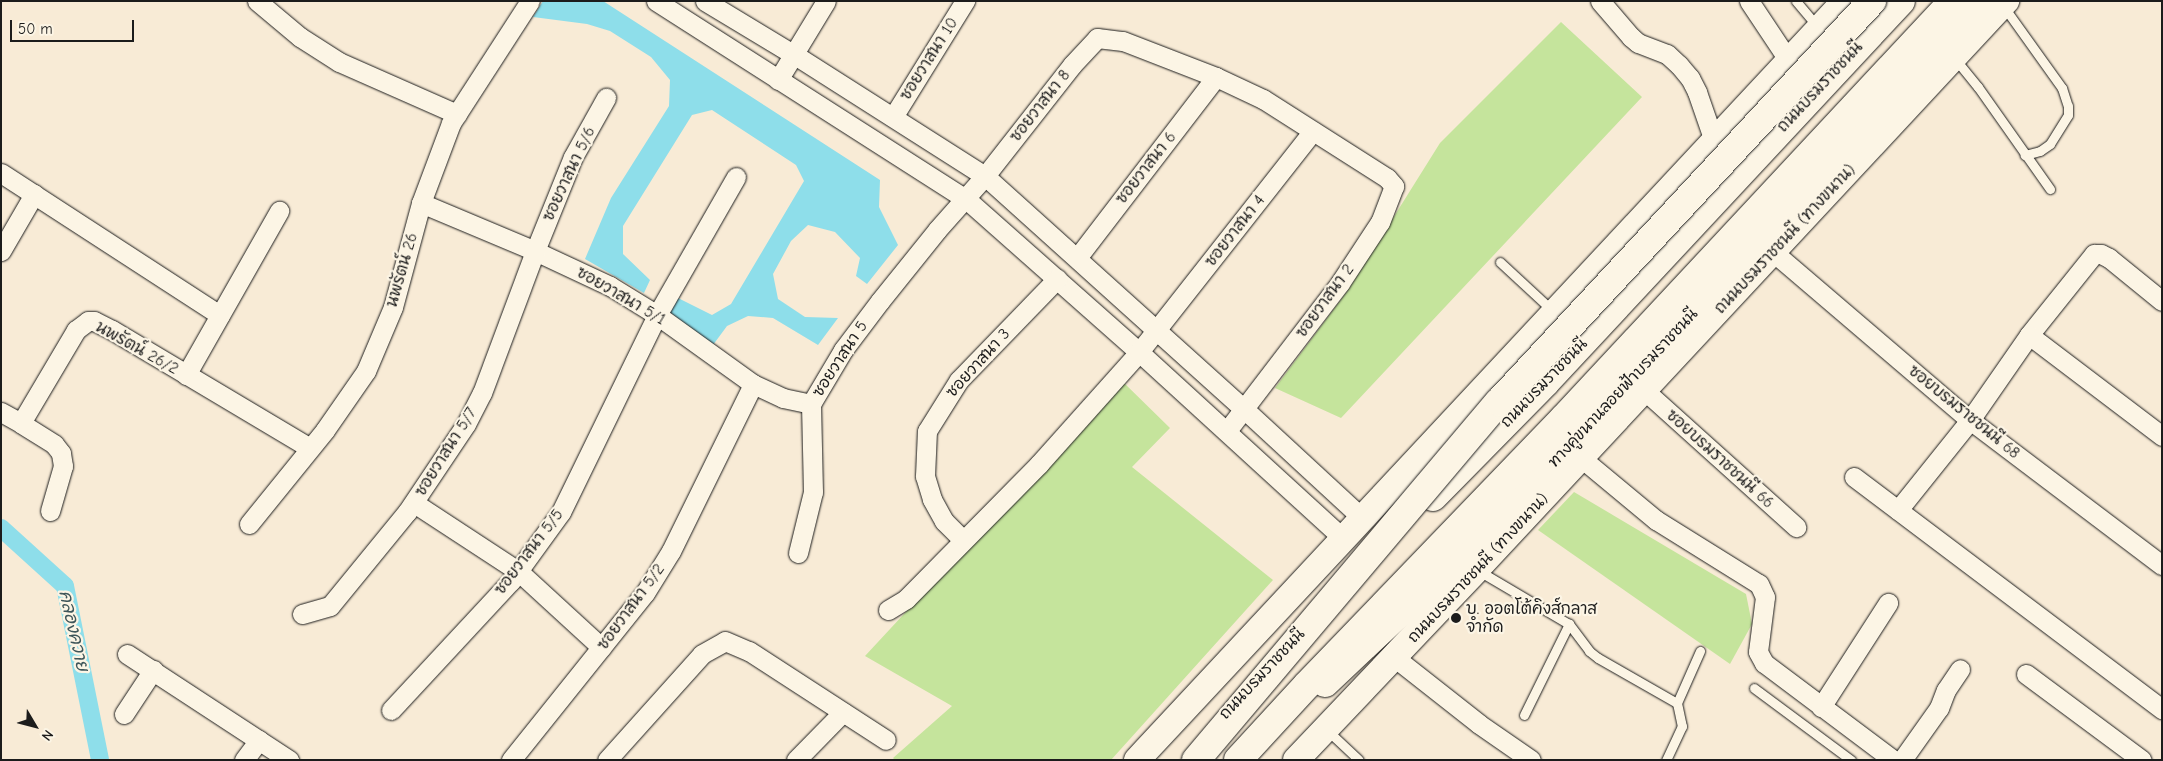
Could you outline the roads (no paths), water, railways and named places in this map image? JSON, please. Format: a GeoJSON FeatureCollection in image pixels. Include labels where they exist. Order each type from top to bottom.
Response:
{"type":"FeatureCollection","features":[{"type":"Feature","properties":{"kind":"main road"},"geometry":{"type":"LineString","coordinates":[[1137,760],[1845,1]]}},
{"type":"Feature","properties":{"kind":"main road"},"geometry":{"type":"LineString","coordinates":[[1196,760],[1499,402],[1872,1]]}},
{"type":"Feature","properties":{"kind":"main road","name":"ถนนบรมราชชนนี"},"geometry":{"type":"LineString","coordinates":[[1181,760],[1270,665],[1545,382],[1901,1]]}},
{"type":"Feature","properties":{"kind":"main road"},"geometry":{"type":"LineString","coordinates":[[1238,760],[1307,685],[1564,418],[1953,1]]}},
{"type":"Feature","properties":{"kind":"main road","name":"ถนนบรมราชชนนี (ทางขนาน)"},"geometry":{"type":"LineString","coordinates":[[1296,760],[1773,252],[1953,57],[1998,3]]}},
{"type":"Feature","properties":{"kind":"main road","name":"ทางคู่ขนานลอยฟ้าบรมราชชนนี"},"geometry":{"type":"LineString","coordinates":[[1245,760],[1463,553],[1998,3]]}},
{"type":"Feature","properties":{"kind":"street"},"geometry":{"type":"LineString","coordinates":[[257,1],[300,36],[338,62],[457,114]]}},
{"type":"Feature","properties":{"kind":"street","name":"นพรัตน์ 26"},"geometry":{"type":"LineString","coordinates":[[249,524],[310,448],[366,371],[393,307],[421,203],[451,123],[530,1]]}},
{"type":"Feature","properties":{"kind":"street"},"geometry":{"type":"LineString","coordinates":[[656,1],[966,198],[1227,431],[1344,539]]}},
{"type":"Feature","properties":{"kind":"street"},"geometry":{"type":"LineString","coordinates":[[705,1],[794,54],[985,176],[1363,519]]}},
{"type":"Feature","properties":{"kind":"street"},"geometry":{"type":"LineString","coordinates":[[778,80],[826,1]]}},
{"type":"Feature","properties":{"kind":"street","name":"ซอยวาสนา 10"},"geometry":{"type":"LineString","coordinates":[[893,117],[966,1]]}},
{"type":"Feature","properties":{"kind":"street"},"geometry":{"type":"LineString","coordinates":[[1600,1],[1638,43],[1667,54],[1679,64],[1690,78],[1697,92],[1714,141]]}},
{"type":"Feature","properties":{"kind":"street"},"geometry":{"type":"LineString","coordinates":[[1749,1],[1789,61]]}},
{"type":"Feature","properties":{"kind":"street","name":"ซอยวาสนา 8"},"geometry":{"type":"LineString","coordinates":[[966,198],[1072,64],[1097,38],[1123,41],[1216,77]]}},
{"type":"Feature","properties":{"kind":"street"},"geometry":{"type":"LineString","coordinates":[[1216,77],[1263,99],[1313,131]]}},
{"type":"Feature","properties":{"kind":"street","name":"ซอยวาสนา 6"},"geometry":{"type":"LineString","coordinates":[[1077,258],[1216,77]]}},
{"type":"Feature","properties":{"kind":"street","name":"ซอยวาสนา 5/6"},"geometry":{"type":"LineString","coordinates":[[535,251],[573,157],[606,98]]}},
{"type":"Feature","properties":{"kind":"street","name":"ซอยวาสนา 2"},"geometry":{"type":"LineString","coordinates":[[1227,431],[1340,282],[1380,222],[1394,186],[1387,178],[1313,131]]}},
{"type":"Feature","properties":{"kind":"street","name":"ซอยวาสนา 4"},"geometry":{"type":"LineString","coordinates":[[888,610],[906,599],[1039,464],[1139,352],[1313,131]]}},
{"type":"Feature","properties":{"kind":"street"},"geometry":{"type":"LineString","coordinates":[[1,173],[220,315]]}},
{"type":"Feature","properties":{"kind":"street","name":"ซอยวาสนา 5/5"},"geometry":{"type":"LineString","coordinates":[[391,710],[518,571],[561,512],[657,315],[736,177]]}},
{"type":"Feature","properties":{"kind":"street"},"geometry":{"type":"LineString","coordinates":[[1,251],[34,194]]}},
{"type":"Feature","properties":{"kind":"street","name":"ซอยวาสนา 5"},"geometry":{"type":"LineString","coordinates":[[798,553],[813,492],[811,404],[843,350],[936,230],[966,198]]}},
{"type":"Feature","properties":{"kind":"street","name":"ซอยวาสนา 5/1"},"geometry":{"type":"LineString","coordinates":[[421,203],[535,251],[610,286],[657,315],[753,384],[784,398],[811,404]]}},
{"type":"Feature","properties":{"kind":"street"},"geometry":{"type":"LineString","coordinates":[[186,375],[280,211]]}},
{"type":"Feature","properties":{"kind":"street","name":"ซอยวาสนา 5/7"},"geometry":{"type":"LineString","coordinates":[[302,614],[330,606],[414,503],[466,424],[482,393],[535,251]]}},
{"type":"Feature","properties":{"kind":"street","name":"ซอยบรมราชชนนี 68"},"geometry":{"type":"LineString","coordinates":[[1773,252],[1970,420],[2162,565]]}},
{"type":"Feature","properties":{"kind":"street"},"geometry":{"type":"LineString","coordinates":[[1898,510],[1970,420],[2029,335],[2094,254],[2101,254],[2109,258],[2162,301]]}},
{"type":"Feature","properties":{"kind":"street","name":"ซอยวาสนา 3"},"geometry":{"type":"LineString","coordinates":[[963,540],[944,521],[932,499],[925,476],[927,431],[959,380],[1057,279]]}},
{"type":"Feature","properties":{"kind":"street","name":"นพรัตน์ 26/2"},"geometry":{"type":"LineString","coordinates":[[21,423],[76,330],[88,321],[94,321],[310,448]]}},
{"type":"Feature","properties":{"kind":"street"},"geometry":{"type":"LineString","coordinates":[[2029,335],[2162,436]]}},
{"type":"Feature","properties":{"kind":"street","name":"ซอยวาสนา 5/2"},"geometry":{"type":"LineString","coordinates":[[511,760],[645,593],[671,551],[753,384]]}},
{"type":"Feature","properties":{"kind":"street","name":"ซอยบรมราชชนนี 66"},"geometry":{"type":"LineString","coordinates":[[1644,390],[1796,527]]}},
{"type":"Feature","properties":{"kind":"street"},"geometry":{"type":"LineString","coordinates":[[1,412],[54,444],[61,453],[63,466],[50,511]]}},
{"type":"Feature","properties":{"kind":"street"},"geometry":{"type":"LineString","coordinates":[[1580,457],[1656,520],[1759,584],[1765,597],[1758,652],[1764,664],[1893,760]]}},
{"type":"Feature","properties":{"kind":"street"},"geometry":{"type":"LineString","coordinates":[[1854,476],[2161,706]]}},
{"type":"Feature","properties":{"kind":"street"},"geometry":{"type":"LineString","coordinates":[[414,503],[518,571],[601,647]]}},
{"type":"Feature","properties":{"kind":"street"},"geometry":{"type":"LineString","coordinates":[[1821,707],[1888,603]]}},
{"type":"Feature","properties":{"kind":"street"},"geometry":{"type":"LineString","coordinates":[[607,760],[702,654],[725,641],[749,650],[886,740]]}},
{"type":"Feature","properties":{"kind":"street"},"geometry":{"type":"LineString","coordinates":[[127,654],[289,760]]}},
{"type":"Feature","properties":{"kind":"street"},"geometry":{"type":"LineString","coordinates":[[1394,657],[1479,724],[1530,760]]}},
{"type":"Feature","properties":{"kind":"street"},"geometry":{"type":"LineString","coordinates":[[1902,760],[1940,708],[1946,690],[1960,669]]}},
{"type":"Feature","properties":{"kind":"street"},"geometry":{"type":"LineString","coordinates":[[124,714],[153,670]]}},
{"type":"Feature","properties":{"kind":"street"},"geometry":{"type":"LineString","coordinates":[[2026,674],[2142,760]]}},
{"type":"Feature","properties":{"kind":"street"},"geometry":{"type":"LineString","coordinates":[[796,760],[843,712]]}},
{"type":"Feature","properties":{"kind":"street"},"geometry":{"type":"LineString","coordinates":[[244,760],[259,740]]}},
{"type":"Feature","properties":{"kind":"lane"},"geometry":{"type":"LineString","coordinates":[[1796,1],[1820,28]]}},
{"type":"Feature","properties":{"kind":"lane"},"geometry":{"type":"LineString","coordinates":[[1998,3],[2062,88],[2068,106],[2068,115],[2050,144],[2040,151],[2025,155]]}},
{"type":"Feature","properties":{"kind":"lane"},"geometry":{"type":"LineString","coordinates":[[1953,57],[1978,87],[2050,189]]}},
{"type":"Feature","properties":{"kind":"lane"},"geometry":{"type":"LineString","coordinates":[[1500,262],[1555,312]]}},
{"type":"Feature","properties":{"kind":"lane"},"geometry":{"type":"LineString","coordinates":[[1476,570],[1569,624],[1589,651],[1598,658],[1677,703]]}},
{"type":"Feature","properties":{"kind":"lane"},"geometry":{"type":"LineString","coordinates":[[1524,715],[1569,624]]}},
{"type":"Feature","properties":{"kind":"lane"},"geometry":{"type":"LineString","coordinates":[[1666,760],[1682,726],[1677,703],[1700,651]]}},
{"type":"Feature","properties":{"kind":"lane"},"geometry":{"type":"LineString","coordinates":[[1754,688],[1851,760]]}},
{"type":"Feature","properties":{"kind":"lane"},"geometry":{"type":"LineString","coordinates":[[1326,729],[1359,760]]}},
{"type":"Feature","properties":{"kind":"water"},"geometry":{"type":"Polygon","coordinates":[[[543,1],[603,1],[880,180],[879,207],[898,245],[867,284],[856,276],[860,258],[835,232],[808,225],[791,241],[773,274],[778,299],[805,317],[838,318],[818,345],[773,318],[748,316],[727,326],[713,345],[668,311],[678,298],[712,315],[731,304],[804,181],[796,165],[712,110],[692,115],[623,226],[623,254],[650,280],[644,293],[585,259],[611,198],[669,106],[670,80],[651,57],[610,31],[587,24],[533,17],[543,1]]]}},
{"type":"Feature","properties":{"kind":"waterway","name":"คลองควาย"},"geometry":{"type":"LineString","coordinates":[[1,528],[65,586],[100,760]]}},
{"type":"Feature","properties":{"kind":"place","name":"บ. ออตโต้คิงส์กลาส จำกัด"},"geometry":{"type":"Point","coordinates":[1456,618]}}]}
